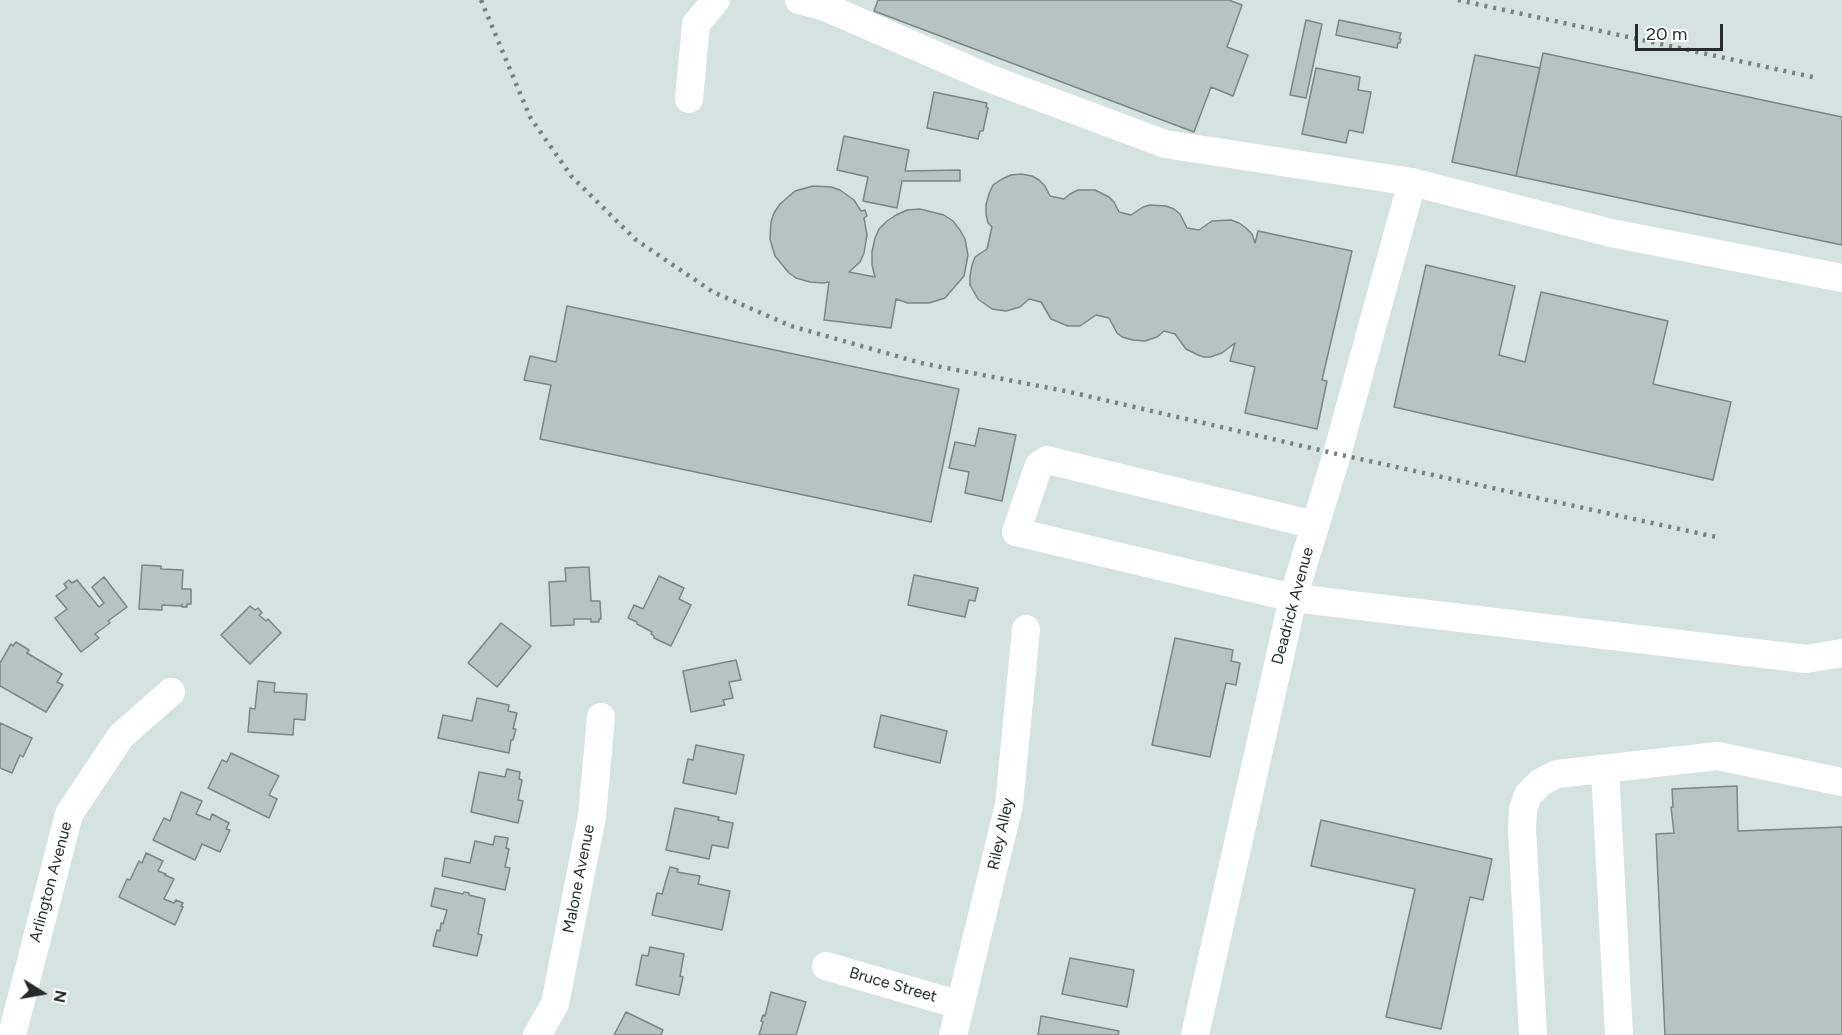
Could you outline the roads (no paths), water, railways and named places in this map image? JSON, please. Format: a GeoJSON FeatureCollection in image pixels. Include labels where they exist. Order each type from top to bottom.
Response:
{"type":"FeatureCollection","features":[{"type":"Feature","properties":{"kind":"street"},"geometry":{"type":"LineString","coordinates":[[689,99],[696,24],[716,0]]}},
{"type":"Feature","properties":{"kind":"street"},"geometry":{"type":"LineString","coordinates":[[800,0],[825,7],[991,79],[1165,144],[1412,182],[1611,233],[1842,278]]}},
{"type":"Feature","properties":{"kind":"street","name":"Deadrick Avenue"},"geometry":{"type":"LineString","coordinates":[[1195,1035],[1293,598],[1337,454],[1412,182]]}},
{"type":"Feature","properties":{"kind":"street"},"geometry":{"type":"LineString","coordinates":[[1315,525],[1047,460],[1039,465],[1016,532],[1293,598],[1806,659],[1842,653]]}},
{"type":"Feature","properties":{"kind":"street","name":"Riley Alley"},"geometry":{"type":"LineString","coordinates":[[953,1035],[1009,805],[1026,630]]}},
{"type":"Feature","properties":{"kind":"street","name":"Arlington Avenue"},"geometry":{"type":"LineString","coordinates":[[12,1035],[69,814],[121,736],[171,692]]}},
{"type":"Feature","properties":{"kind":"street","name":"Malone Avenue"},"geometry":{"type":"LineString","coordinates":[[537,1035],[555,1004],[592,816],[601,717]]}},
{"type":"Feature","properties":{"kind":"street"},"geometry":{"type":"LineString","coordinates":[[1533,1035],[1522,829],[1523,809],[1528,795],[1541,782],[1557,774],[1718,756],[1842,782]]}},
{"type":"Feature","properties":{"kind":"street"},"geometry":{"type":"LineString","coordinates":[[1605,769],[1619,1035]]}},
{"type":"Feature","properties":{"kind":"street","name":"Bruce Street"},"geometry":{"type":"LineString","coordinates":[[826,966],[960,1005]]}},
{"type":"Feature","properties":{"kind":"railway"},"geometry":{"type":"LineString","coordinates":[[481,0],[530,117],[572,177],[636,240],[713,292],[791,326],[921,363],[1070,392],[1337,454],[1716,537]]}},
{"type":"Feature","properties":{"kind":"railway"},"geometry":{"type":"LineString","coordinates":[[1458,0],[1817,78]]}}]}
